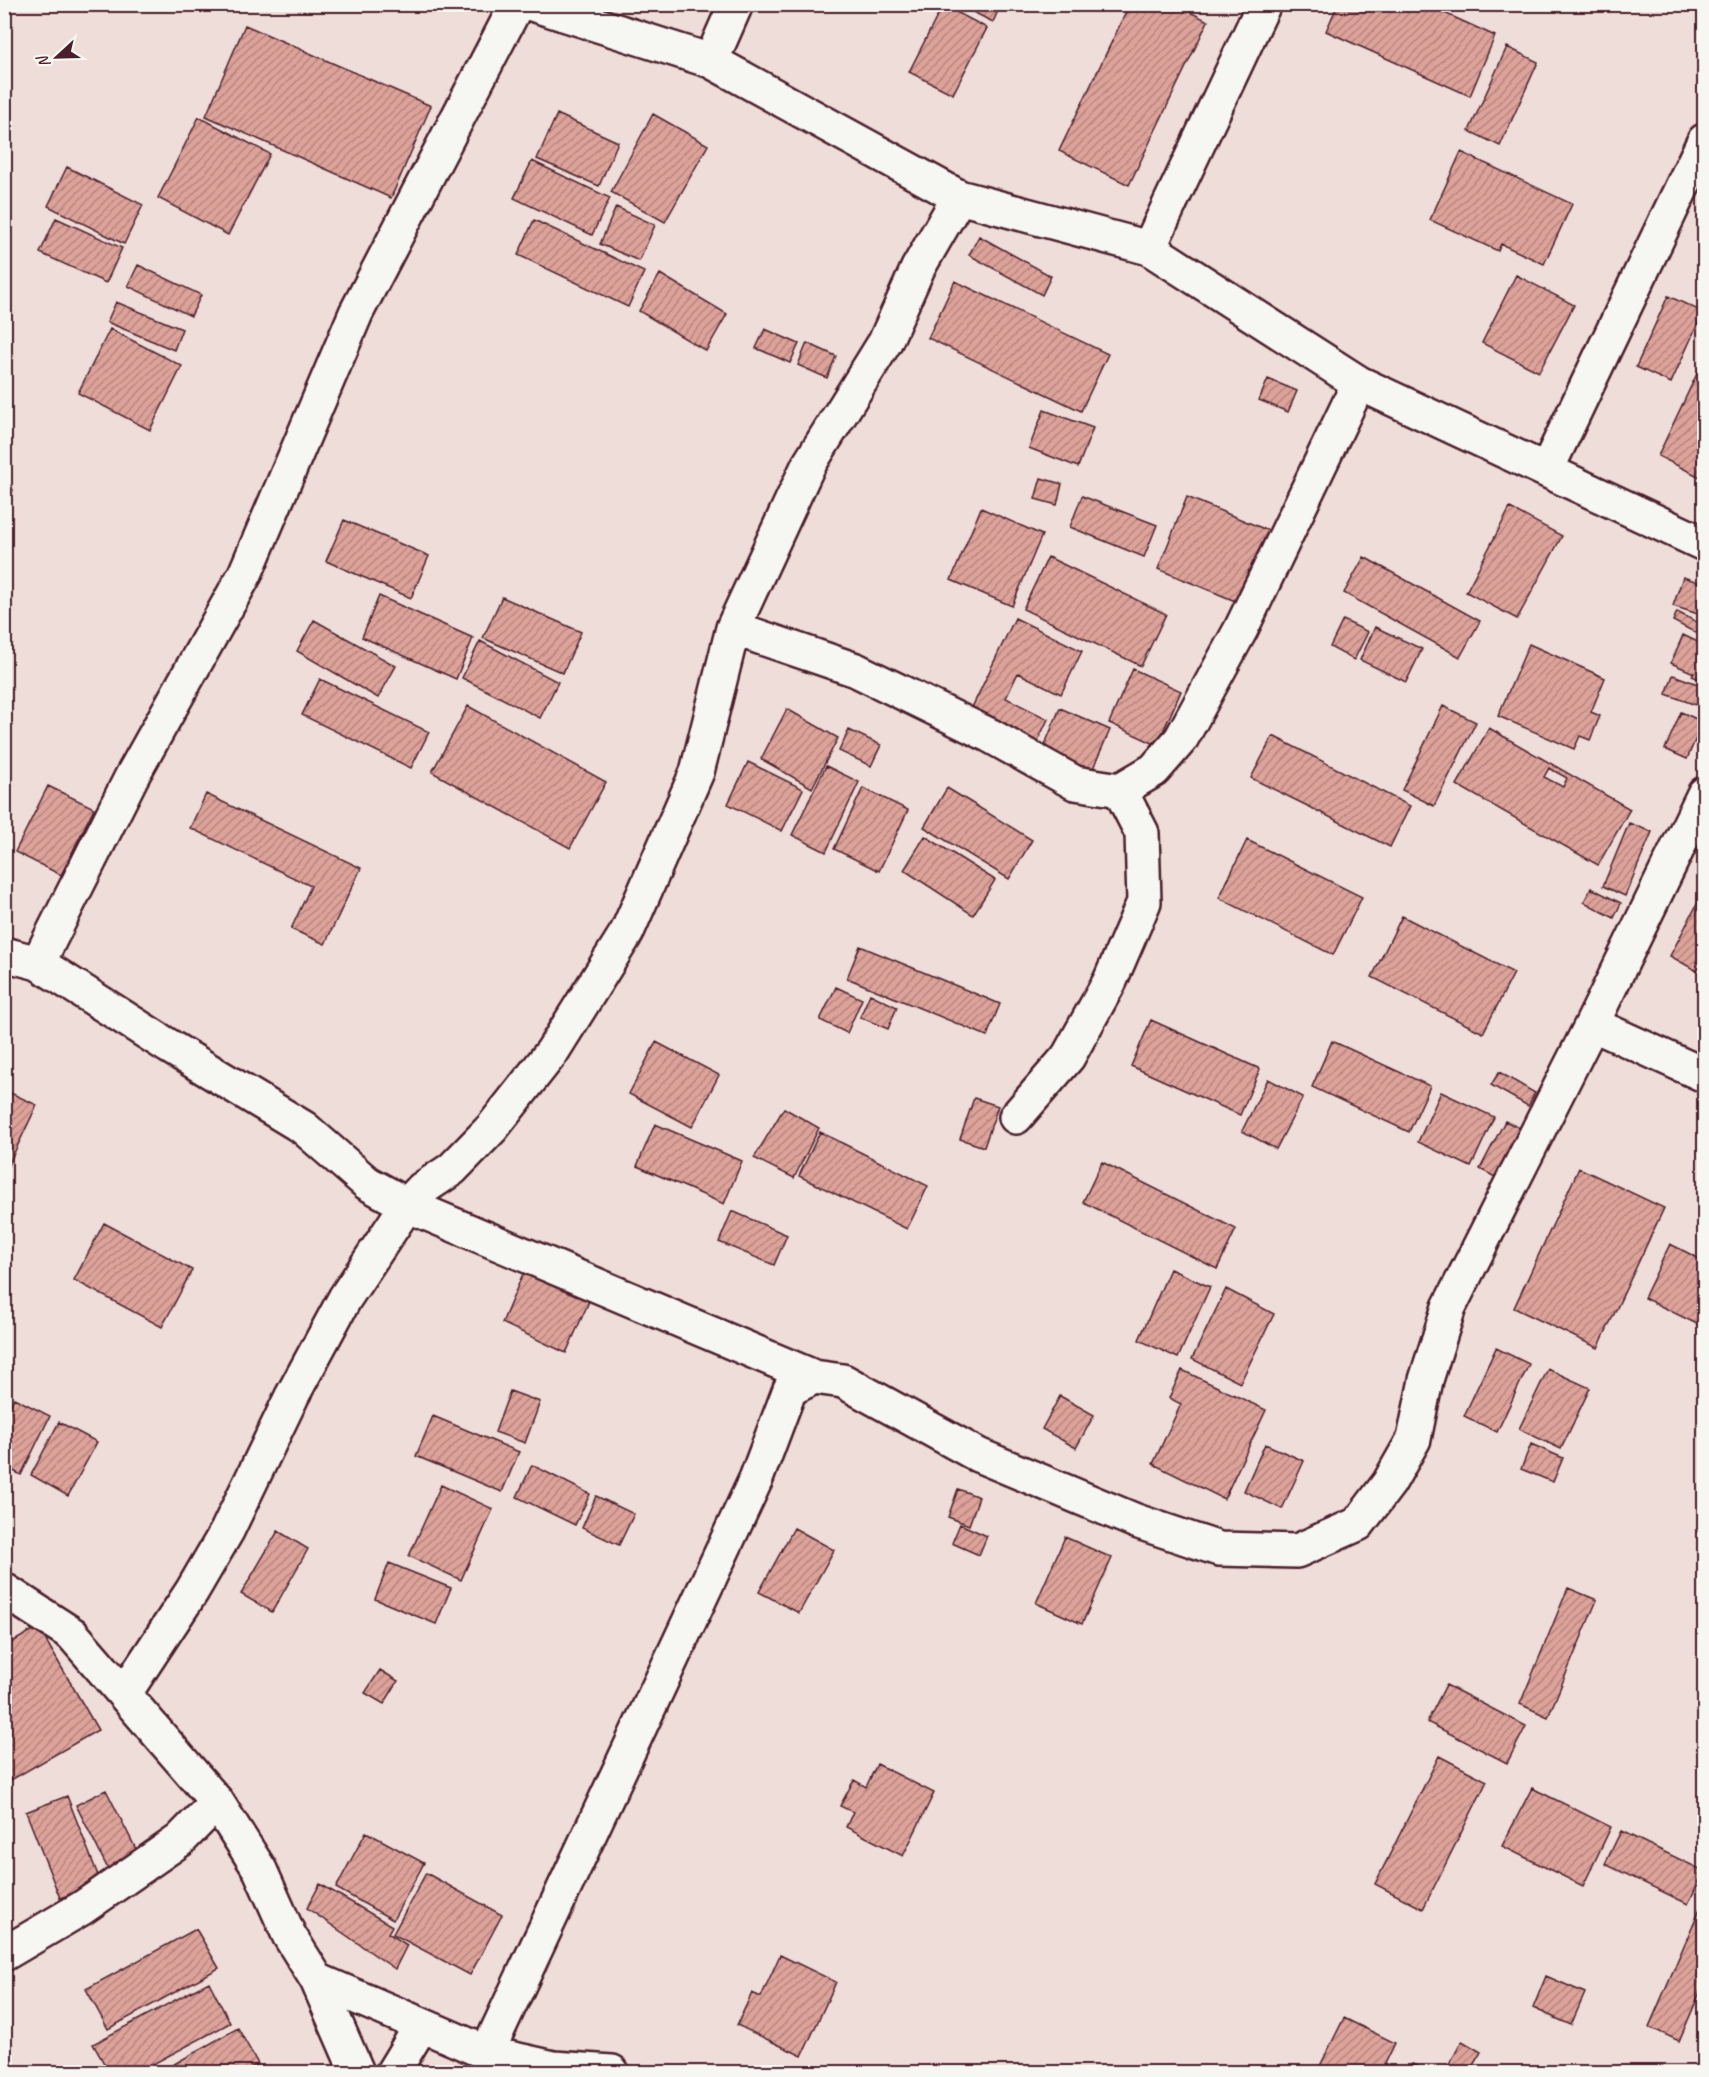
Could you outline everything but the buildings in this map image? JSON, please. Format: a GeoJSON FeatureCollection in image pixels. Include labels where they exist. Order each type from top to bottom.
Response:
{"type":"FeatureCollection","features":[{"type":"Feature","properties":{"kind":"street"},"geometry":{"type":"LineString","coordinates":[[38,963],[132,776],[245,574],[356,313],[517,4]]}},
{"type":"Feature","properties":{"kind":"street"},"geometry":{"type":"LineString","coordinates":[[532,4],[711,60],[959,197],[1149,248],[1359,383],[1704,544]]}},
{"type":"Feature","properties":{"kind":"street"},"geometry":{"type":"LineString","coordinates":[[711,60],[736,4]]}},
{"type":"Feature","properties":{"kind":"street"},"geometry":{"type":"LineString","coordinates":[[1149,248],[1264,4]]}},
{"type":"Feature","properties":{"kind":"street"},"geometry":{"type":"LineString","coordinates":[[1547,470],[1704,141]]}},
{"type":"Feature","properties":{"kind":"street"},"geometry":{"type":"LineString","coordinates":[[125,1693],[192,1591],[227,1531],[292,1396],[345,1298],[407,1205],[422,1189],[452,1169],[499,1119],[552,1052],[627,932],[697,772],[733,628],[808,466],[885,342],[918,268],[959,197]]}},
{"type":"Feature","properties":{"kind":"street"},"geometry":{"type":"LineString","coordinates":[[733,628],[856,670],[989,735],[1075,783],[1120,790],[1154,770],[1181,739],[1241,629],[1359,383]]}},
{"type":"Feature","properties":{"kind":"street"},"geometry":{"type":"LineString","coordinates":[[1016,1117],[1068,1057],[1110,981],[1144,902],[1142,833],[1120,790]]}},
{"type":"Feature","properties":{"kind":"street"},"geometry":{"type":"LineString","coordinates":[[4,954],[38,963],[170,1047],[304,1128],[367,1183],[407,1205],[814,1377],[843,1381],[978,1455],[1136,1521],[1219,1549],[1297,1551],[1358,1524],[1389,1483],[1414,1438],[1426,1380],[1449,1307],[1592,1024],[1704,794]]}},
{"type":"Feature","properties":{"kind":"street"},"geometry":{"type":"LineString","coordinates":[[1592,1024],[1704,1075]]}},
{"type":"Feature","properties":{"kind":"street"},"geometry":{"type":"LineString","coordinates":[[487,2053],[756,1479],[790,1389],[814,1377]]}},
{"type":"Feature","properties":{"kind":"street"},"geometry":{"type":"LineString","coordinates":[[4,1590],[72,1634],[217,1802],[260,1870],[289,1935],[317,1980],[357,2073]]}},
{"type":"Feature","properties":{"kind":"street"},"geometry":{"type":"LineString","coordinates":[[4,1954],[82,1908],[180,1840],[217,1802]]}},
{"type":"Feature","properties":{"kind":"street"},"geometry":{"type":"LineString","coordinates":[[317,1980],[487,2053],[554,2068],[612,2073]]}},
{"type":"Feature","properties":{"kind":"street"},"geometry":{"type":"LineString","coordinates":[[393,2073],[421,2026]]}}]}
